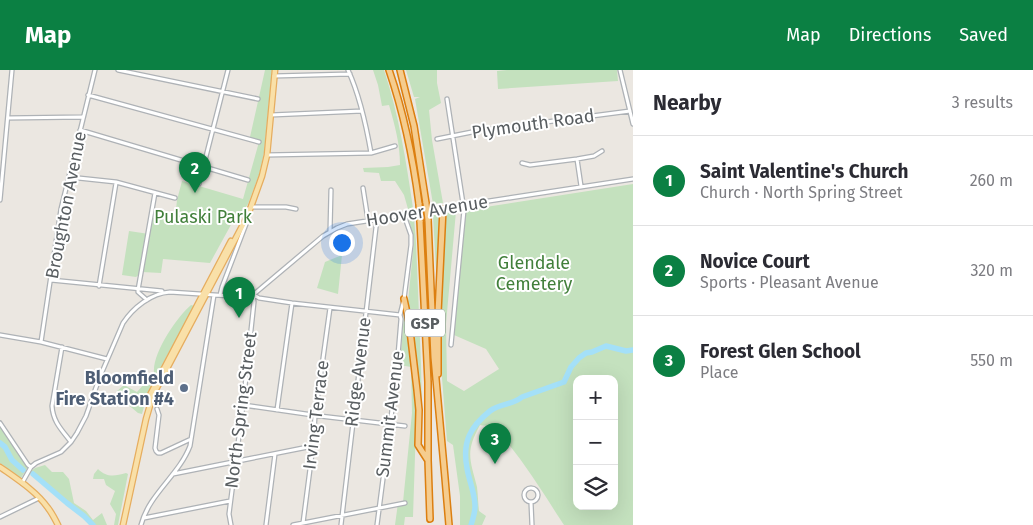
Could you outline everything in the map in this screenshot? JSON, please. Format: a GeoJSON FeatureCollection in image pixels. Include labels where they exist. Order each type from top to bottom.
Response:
{"type":"FeatureCollection","features":[{"type":"Feature","properties":{"kind":"highway","name":"GSP"},"geometry":{"type":"LineString","coordinates":[[389,70],[400,102],[419,204],[428,390],[430,522]]}},
{"type":"Feature","properties":{"kind":"highway","name":"GSP"},"geometry":{"type":"LineString","coordinates":[[400,70],[414,126],[428,220],[434,358],[448,525]]}},
{"type":"Feature","properties":{"kind":"highway"},"geometry":{"type":"LineString","coordinates":[[439,404],[438,307],[443,209]]}},
{"type":"Feature","properties":{"kind":"highway"},"geometry":{"type":"LineString","coordinates":[[404,298],[410,331],[419,410],[418,445],[428,460]]}},
{"type":"Feature","properties":{"kind":"main road"},"geometry":{"type":"LineString","coordinates":[[121,525],[147,402],[154,385],[245,221],[262,176],[267,155],[275,70]]}},
{"type":"Feature","properties":{"kind":"main road"},"geometry":{"type":"LineString","coordinates":[[0,467],[22,483],[48,507],[58,525]]}},
{"type":"Feature","properties":{"kind":"street"},"geometry":{"type":"LineString","coordinates":[[0,200],[12,70]]}},
{"type":"Feature","properties":{"kind":"street","name":"Broughton Avenue"},"geometry":{"type":"LineString","coordinates":[[41,342],[61,209],[95,70]]}},
{"type":"Feature","properties":{"kind":"street"},"geometry":{"type":"LineString","coordinates":[[118,70],[258,99]]}},
{"type":"Feature","properties":{"kind":"street"},"geometry":{"type":"LineString","coordinates":[[199,184],[228,70]]}},
{"type":"Feature","properties":{"kind":"street"},"geometry":{"type":"LineString","coordinates":[[620,70],[633,124]]}},
{"type":"Feature","properties":{"kind":"street"},"geometry":{"type":"LineString","coordinates":[[274,76],[349,72],[362,111],[371,153]]}},
{"type":"Feature","properties":{"kind":"street"},"geometry":{"type":"LineString","coordinates":[[88,95],[259,142]]}},
{"type":"Feature","properties":{"kind":"street"},"geometry":{"type":"LineString","coordinates":[[447,99],[464,218],[452,345]]}},
{"type":"Feature","properties":{"kind":"street"},"geometry":{"type":"LineString","coordinates":[[271,115],[362,111]]}},
{"type":"Feature","properties":{"kind":"street","name":"Plymouth Road"},"geometry":{"type":"LineString","coordinates":[[437,139],[477,131],[630,111]]}},
{"type":"Feature","properties":{"kind":"street"},"geometry":{"type":"LineString","coordinates":[[8,118],[83,117]]}},
{"type":"Feature","properties":{"kind":"street"},"geometry":{"type":"LineString","coordinates":[[80,130],[248,180]]}},
{"type":"Feature","properties":{"kind":"street"},"geometry":{"type":"LineString","coordinates":[[0,137],[6,137]]}},
{"type":"Feature","properties":{"kind":"street"},"geometry":{"type":"LineString","coordinates":[[267,155],[371,153],[395,146]]}},
{"type":"Feature","properties":{"kind":"street"},"geometry":{"type":"LineString","coordinates":[[522,163],[530,166],[577,159],[594,156],[602,150]]}},
{"type":"Feature","properties":{"kind":"street"},"geometry":{"type":"LineString","coordinates":[[577,159],[581,186]]}},
{"type":"Feature","properties":{"kind":"street"},"geometry":{"type":"LineString","coordinates":[[69,177],[116,182],[175,198]]}},
{"type":"Feature","properties":{"kind":"street","name":"Hoover Avenue"},"geometry":{"type":"LineString","coordinates":[[253,295],[330,232],[347,224],[633,179]]}},
{"type":"Feature","properties":{"kind":"street"},"geometry":{"type":"LineString","coordinates":[[99,286],[116,182]]}},
{"type":"Feature","properties":{"kind":"street"},"geometry":{"type":"LineString","coordinates":[[363,188],[368,220]]}},
{"type":"Feature","properties":{"kind":"street"},"geometry":{"type":"LineString","coordinates":[[330,232],[331,190]]}},
{"type":"Feature","properties":{"kind":"street"},"geometry":{"type":"LineString","coordinates":[[147,300],[138,290],[155,192]]}},
{"type":"Feature","properties":{"kind":"street"},"geometry":{"type":"LineString","coordinates":[[220,295],[251,207],[286,206],[296,209]]}},
{"type":"Feature","properties":{"kind":"street","name":"Summit Avenue"},"geometry":{"type":"LineString","coordinates":[[377,525],[396,379],[400,315],[411,240],[404,215]]}},
{"type":"Feature","properties":{"kind":"street","name":"Ridge Avenue"},"geometry":{"type":"LineString","coordinates":[[341,525],[377,219]]}},
{"type":"Feature","properties":{"kind":"street"},"geometry":{"type":"LineString","coordinates":[[51,280],[138,290],[245,297],[253,295],[259,298],[292,303],[400,315]]}},
{"type":"Feature","properties":{"kind":"street"},"geometry":{"type":"LineString","coordinates":[[22,483],[36,463],[61,452],[77,434],[125,320],[147,300],[157,294],[170,292]]}},
{"type":"Feature","properties":{"kind":"street"},"geometry":{"type":"LineString","coordinates":[[141,525],[150,504],[188,451],[192,438],[214,295]]}},
{"type":"Feature","properties":{"kind":"street","name":"North Spring Street"},"geometry":{"type":"LineString","coordinates":[[231,525],[230,501],[243,405],[254,302],[253,295]]}},
{"type":"Feature","properties":{"kind":"street"},"geometry":{"type":"LineString","coordinates":[[277,410],[292,303]]}},
{"type":"Feature","properties":{"kind":"street","name":"Irving Terrace"},"geometry":{"type":"LineString","coordinates":[[303,523],[330,308]]}},
{"type":"Feature","properties":{"kind":"street"},"geometry":{"type":"LineString","coordinates":[[0,335],[41,342],[107,359]]}},
{"type":"Feature","properties":{"kind":"street"},"geometry":{"type":"LineString","coordinates":[[62,347],[52,411],[56,423],[71,442]]}},
{"type":"Feature","properties":{"kind":"street"},"geometry":{"type":"LineString","coordinates":[[243,405],[315,416],[405,426]]}},
{"type":"Feature","properties":{"kind":"street"},"geometry":{"type":"LineString","coordinates":[[157,409],[159,415],[155,448],[158,453],[192,438]]}},
{"type":"Feature","properties":{"kind":"street"},"geometry":{"type":"LineString","coordinates":[[0,424],[31,468]]}},
{"type":"Feature","properties":{"kind":"street"},"geometry":{"type":"LineString","coordinates":[[172,474],[313,446]]}},
{"type":"Feature","properties":{"kind":"street"},"geometry":{"type":"LineString","coordinates":[[266,525],[275,454]]}},
{"type":"Feature","properties":{"kind":"street"},"geometry":{"type":"LineString","coordinates":[[528,488],[534,489],[538,494],[537,498],[531,503],[527,502],[524,496],[528,488]]}},
{"type":"Feature","properties":{"kind":"street"},"geometry":{"type":"LineString","coordinates":[[0,517],[38,498]]}},
{"type":"Feature","properties":{"kind":"street"},"geometry":{"type":"LineString","coordinates":[[143,518],[230,501]]}},
{"type":"Feature","properties":{"kind":"street"},"geometry":{"type":"LineString","coordinates":[[294,525],[405,503]]}},
{"type":"Feature","properties":{"kind":"street"},"geometry":{"type":"LineString","coordinates":[[531,503],[532,525]]}},
{"type":"Feature","properties":{"kind":"green space","name":"Pulaski Park"},"geometry":{"type":"Polygon","coordinates":[[[265,70],[272,70],[264,153],[259,175],[248,204],[241,216],[238,212],[210,263],[163,259],[161,273],[142,272],[136,277],[122,275],[129,231],[149,234],[153,218],[175,220],[177,200],[182,181],[243,199],[259,142],[250,137],[265,70]]]}},
{"type":"Feature","properties":{"kind":"green space"},"geometry":{"type":"Polygon","coordinates":[[[373,70],[384,70],[394,104],[402,138],[413,208],[408,209],[404,195],[395,181],[381,181],[379,173],[364,172],[363,168],[400,165],[398,142],[389,105],[382,106],[373,70]]]}},
{"type":"Feature","properties":{"kind":"green space"},"geometry":{"type":"Polygon","coordinates":[[[406,70],[437,70],[437,83],[441,103],[429,110],[443,203],[433,204],[415,99],[420,97],[414,97],[406,70]]]}},
{"type":"Feature","properties":{"kind":"green space"},"geometry":{"type":"Polygon","coordinates":[[[617,70],[618,81],[498,89],[497,71],[617,70]]]}},
{"type":"Feature","properties":{"kind":"green space","name":"Glendale Cemetery"},"geometry":{"type":"Polygon","coordinates":[[[633,184],[633,525],[564,525],[506,441],[488,426],[480,425],[472,442],[470,456],[477,487],[479,511],[486,516],[482,525],[460,525],[460,496],[453,445],[447,441],[442,378],[441,299],[445,213],[456,211],[446,324],[447,381],[464,391],[499,369],[486,349],[454,335],[466,210],[633,184]]]}},
{"type":"Feature","properties":{"kind":"green space"},"geometry":{"type":"Polygon","coordinates":[[[433,215],[439,215],[437,289],[433,215]]]}},
{"type":"Feature","properties":{"kind":"green space"},"geometry":{"type":"Polygon","coordinates":[[[414,218],[422,411],[408,302],[414,241],[409,219],[414,218]]]}},
{"type":"Feature","properties":{"kind":"green space"},"geometry":{"type":"Polygon","coordinates":[[[342,255],[338,294],[317,288],[325,262],[342,255]]]}},
{"type":"Feature","properties":{"kind":"green space"},"geometry":{"type":"Polygon","coordinates":[[[191,305],[195,306],[158,373],[142,414],[138,413],[126,403],[126,396],[116,392],[124,385],[137,392],[154,373],[154,365],[166,336],[191,305]]]}},
{"type":"Feature","properties":{"kind":"green space"},"geometry":{"type":"Polygon","coordinates":[[[404,314],[406,315],[417,395],[413,517],[405,517],[404,525],[395,525],[398,503],[403,502],[412,413],[411,367],[400,365],[404,314]]]}},
{"type":"Feature","properties":{"kind":"green space"},"geometry":{"type":"Polygon","coordinates":[[[0,426],[28,467],[21,478],[0,463],[0,426]]]}},
{"type":"Feature","properties":{"kind":"green space"},"geometry":{"type":"Polygon","coordinates":[[[45,465],[52,472],[63,472],[69,479],[74,503],[86,511],[93,520],[102,513],[107,525],[89,525],[88,522],[34,477],[31,471],[45,465]]]}},
{"type":"Feature","properties":{"kind":"green space"},"geometry":{"type":"Polygon","coordinates":[[[98,469],[108,475],[128,474],[118,525],[114,525],[116,514],[110,504],[115,491],[106,485],[104,479],[93,479],[98,469]]]}},
{"type":"Feature","properties":{"kind":"waterway"},"geometry":{"type":"LineString","coordinates":[[471,525],[475,511],[475,501],[467,468],[466,450],[469,436],[477,423],[494,408],[564,382],[571,367],[586,353],[606,346],[626,351],[633,350]]}},
{"type":"Feature","properties":{"kind":"waterway"},"geometry":{"type":"LineString","coordinates":[[0,443],[5,447],[12,460],[23,470]]}},
{"type":"Feature","properties":{"kind":"waterway"},"geometry":{"type":"LineString","coordinates":[[33,474],[93,525]]}},
{"type":"Feature","properties":{"kind":"place","name":"Novice Court"},"geometry":{"type":"Point","coordinates":[195,193]}},
{"type":"Feature","properties":{"kind":"place","name":"Saint Valentine's Church"},"geometry":{"type":"Point","coordinates":[239,318]}},
{"type":"Feature","properties":{"kind":"place","name":"Bloomfield Fire Station #4"},"geometry":{"type":"Point","coordinates":[184,388]}},
{"type":"Feature","properties":{"kind":"place","name":"Forest Glen School"},"geometry":{"type":"Point","coordinates":[495,464]}}]}
